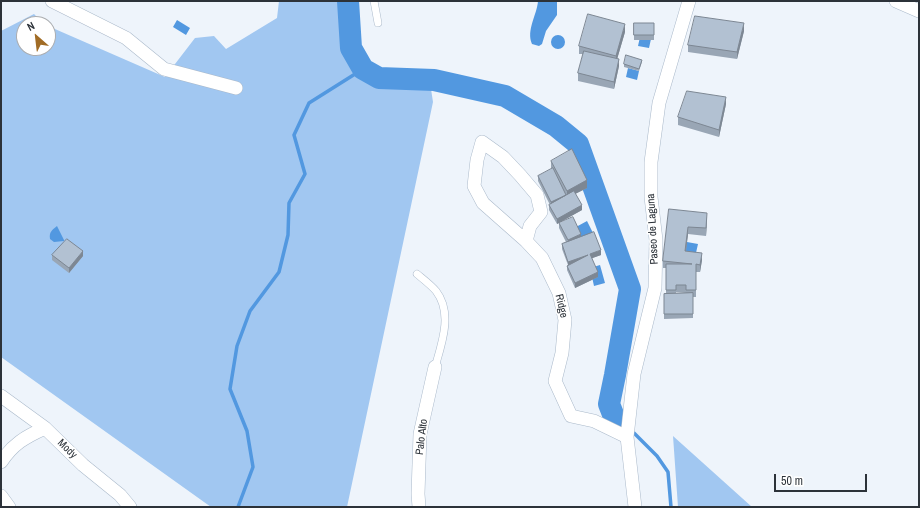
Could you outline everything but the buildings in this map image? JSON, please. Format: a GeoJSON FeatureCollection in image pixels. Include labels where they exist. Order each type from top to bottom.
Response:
{"type":"FeatureCollection","features":[{"type":"Feature","properties":{"kind":"street"},"geometry":{"type":"LineString","coordinates":[[52,1],[126,38],[164,69],[236,88]]}},
{"type":"Feature","properties":{"kind":"street","name":"Paseo de Laguna"},"geometry":{"type":"LineString","coordinates":[[635,507],[627,437],[634,374],[656,288],[656,240],[651,197],[651,162],[659,103],[689,1]]}},
{"type":"Feature","properties":{"kind":"street"},"geometry":{"type":"LineString","coordinates":[[896,1],[919,11]]}},
{"type":"Feature","properties":{"kind":"street","name":"Ridge"},"geometry":{"type":"LineString","coordinates":[[526,241],[530,226],[541,212],[537,195],[503,157],[482,142],[477,160],[474,186],[483,203],[526,241],[542,258],[559,293],[565,320],[562,353],[555,381],[571,416],[594,421],[627,437]]}},
{"type":"Feature","properties":{"kind":"street","name":"Palo Alto"},"geometry":{"type":"LineString","coordinates":[[419,507],[420,434],[435,367]]}},
{"type":"Feature","properties":{"kind":"street","name":"Mody"},"geometry":{"type":"LineString","coordinates":[[1,396],[45,428],[83,465],[120,495],[130,507]]}},
{"type":"Feature","properties":{"kind":"street"},"geometry":{"type":"LineString","coordinates":[[1,462],[7,453],[26,436],[45,428]]}},
{"type":"Feature","properties":{"kind":"street"},"geometry":{"type":"LineString","coordinates":[[1,496],[9,507]]}},
{"type":"Feature","properties":{"kind":"lane"},"geometry":{"type":"LineString","coordinates":[[374,1],[378,22]]}},
{"type":"Feature","properties":{"kind":"lane"},"geometry":{"type":"LineString","coordinates":[[417,274],[436,291],[443,306],[446,320],[435,367]]}},
{"type":"Feature","properties":{"kind":"shaded area"},"geometry":{"type":"Polygon","coordinates":[[[279,1],[348,1],[351,48],[363,69],[379,79],[431,89],[433,102],[347,507],[211,507],[1,357],[1,31],[16,23],[16,56],[56,56],[56,29],[165,77],[195,38],[214,36],[226,49],[277,18],[279,1]]]}},
{"type":"Feature","properties":{"kind":"shaded area"},"geometry":{"type":"Polygon","coordinates":[[[673,436],[752,507],[678,507],[673,436]]]}},
{"type":"Feature","properties":{"kind":"water"},"geometry":{"type":"Polygon","coordinates":[[[538,1],[557,1],[557,15],[546,31],[542,44],[539,46],[532,44],[530,39],[531,28],[538,1]]]}},
{"type":"Feature","properties":{"kind":"water"},"geometry":{"type":"Polygon","coordinates":[[[177,20],[190,28],[186,35],[173,27],[177,20]]]}},
{"type":"Feature","properties":{"kind":"water"},"geometry":{"type":"Polygon","coordinates":[[[555,35],[561,35],[565,39],[565,45],[561,49],[555,49],[551,45],[551,39],[555,35]]]}},
{"type":"Feature","properties":{"kind":"water"},"geometry":{"type":"Polygon","coordinates":[[[640,37],[651,39],[649,48],[638,46],[640,37]]]}},
{"type":"Feature","properties":{"kind":"water"},"geometry":{"type":"Polygon","coordinates":[[[628,68],[639,71],[637,80],[626,77],[628,68]]]}},
{"type":"Feature","properties":{"kind":"water"},"geometry":{"type":"Polygon","coordinates":[[[587,221],[596,239],[584,244],[576,227],[587,221]]]}},
{"type":"Feature","properties":{"kind":"water"},"geometry":{"type":"Polygon","coordinates":[[[57,226],[64,241],[54,242],[50,239],[51,231],[57,226]]]}},
{"type":"Feature","properties":{"kind":"water"},"geometry":{"type":"Polygon","coordinates":[[[687,242],[698,244],[693,266],[682,263],[687,242]]]}},
{"type":"Feature","properties":{"kind":"water"},"geometry":{"type":"Polygon","coordinates":[[[600,265],[605,283],[594,286],[590,268],[600,265]]]}},
{"type":"Feature","properties":{"kind":"waterway"},"geometry":{"type":"LineString","coordinates":[[348,1],[351,48],[363,69],[379,78],[434,80],[505,96],[556,126],[578,144],[630,289],[609,404],[616,422]]}},
{"type":"Feature","properties":{"kind":"waterway"},"geometry":{"type":"LineString","coordinates":[[238,507],[253,467],[247,431],[230,389],[237,346],[250,311],[279,272],[288,235],[289,203],[305,174],[294,135],[309,103],[363,69]]}},
{"type":"Feature","properties":{"kind":"waterway"},"geometry":{"type":"LineString","coordinates":[[634,433],[657,456],[668,472],[671,507]]}}]}
